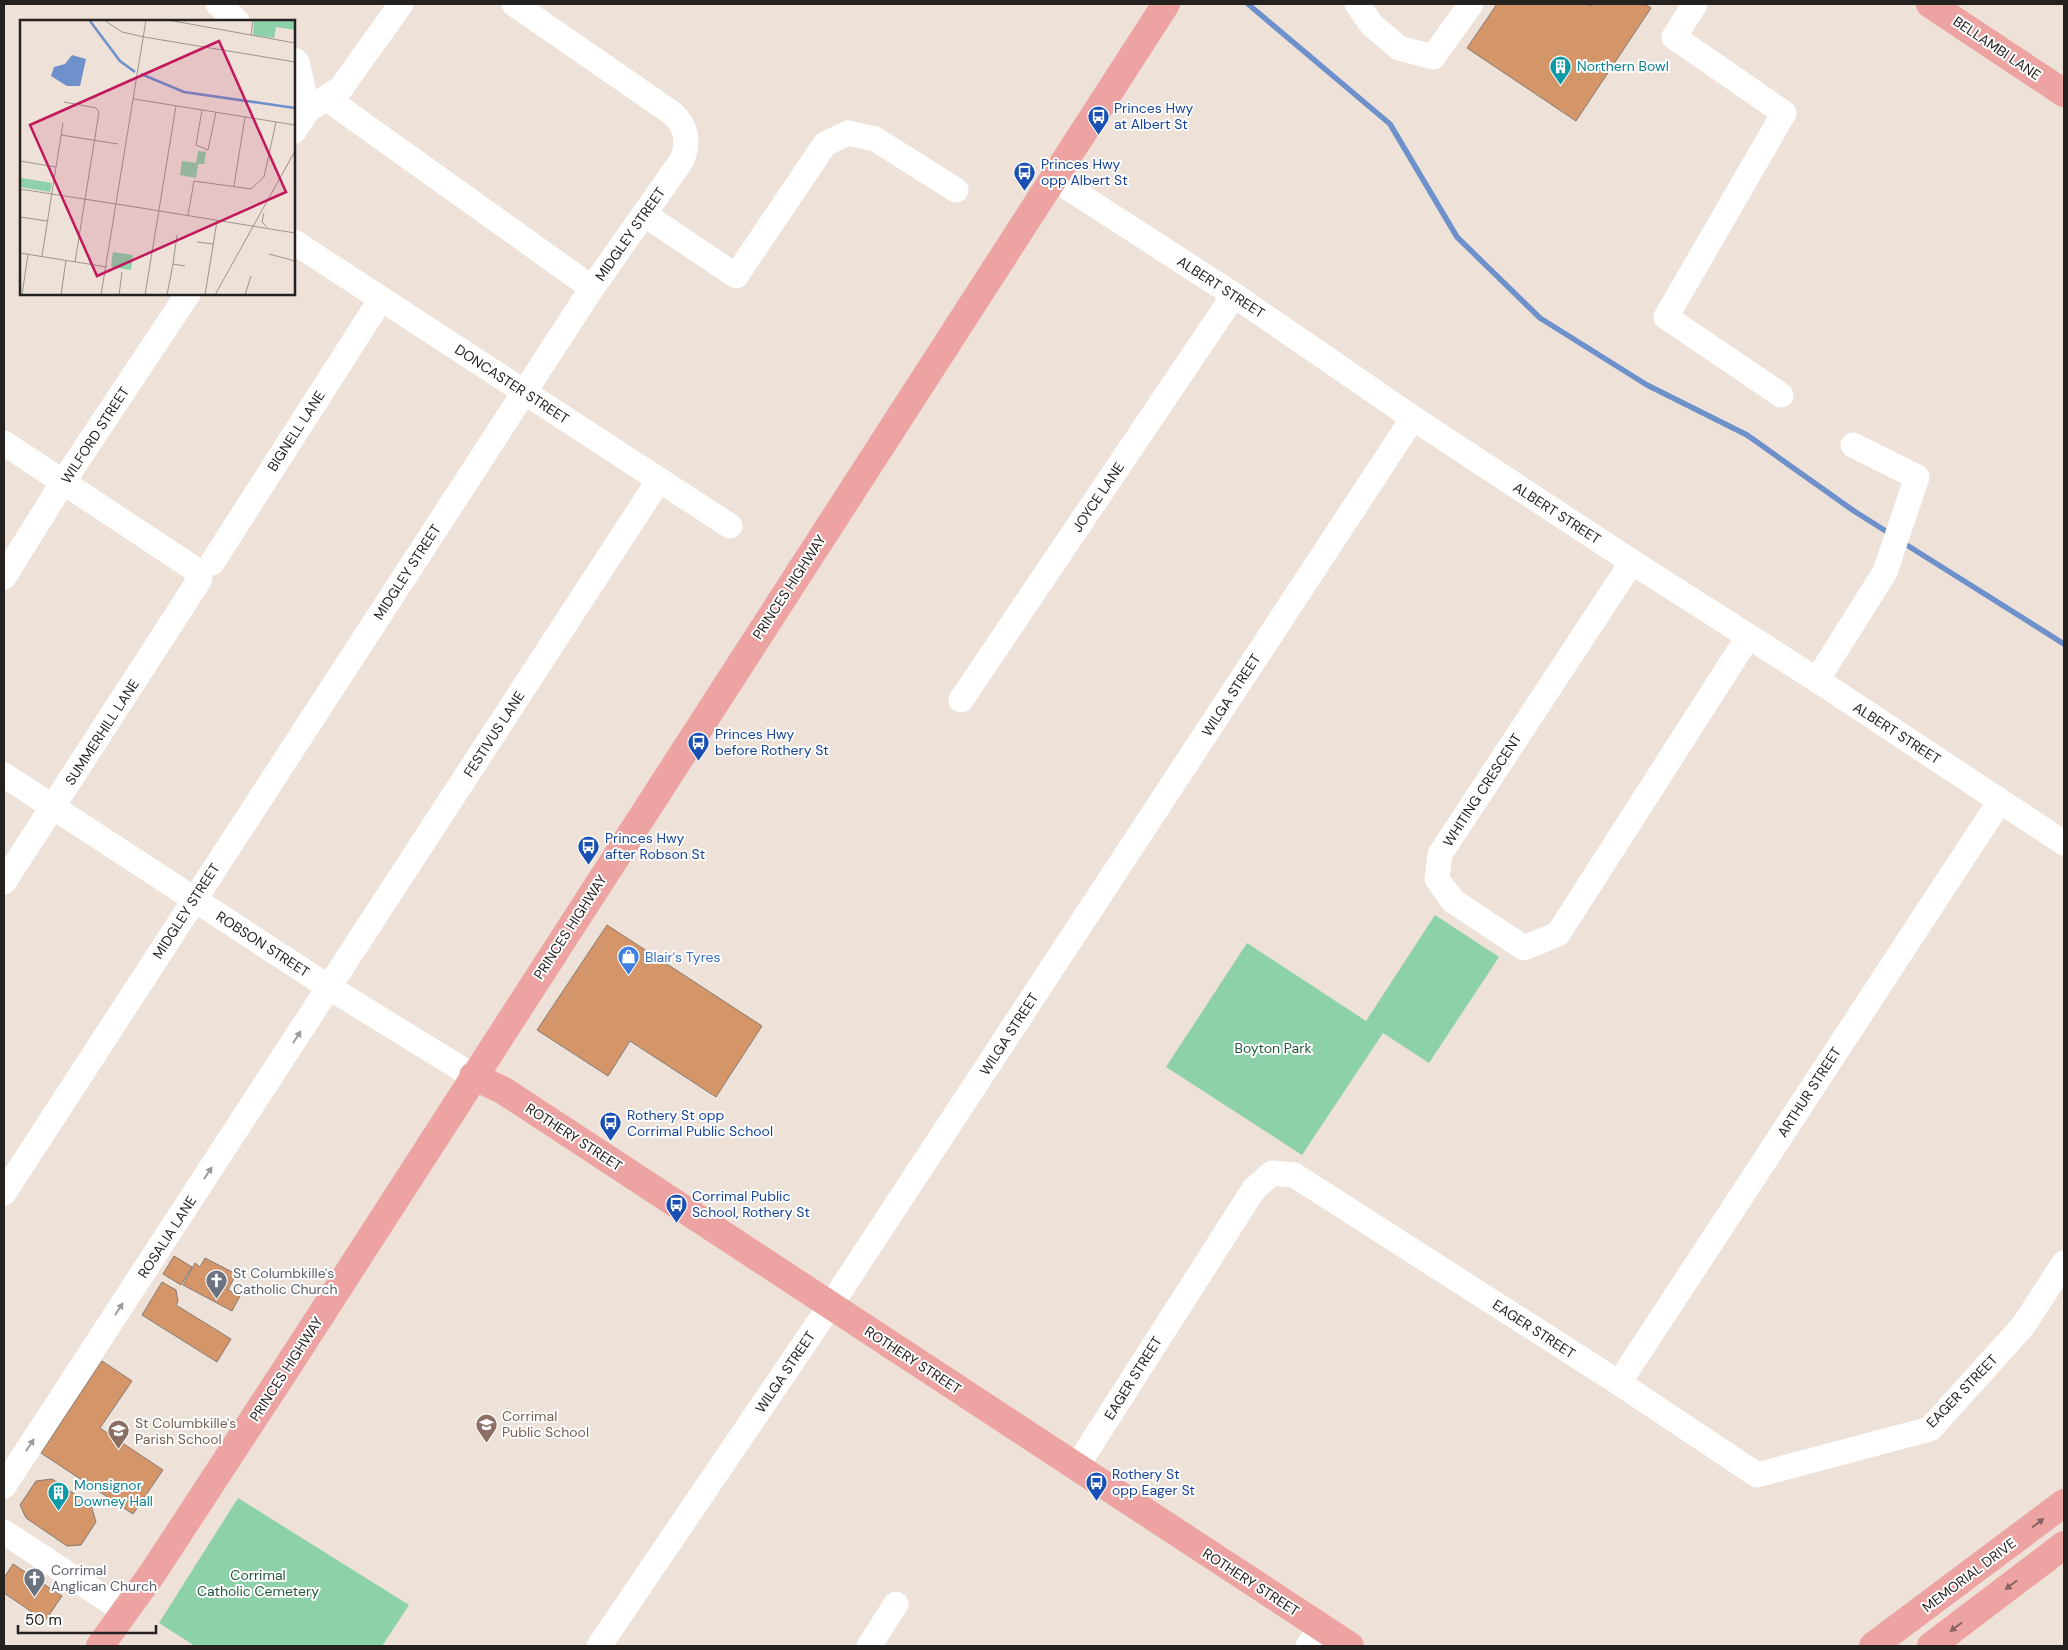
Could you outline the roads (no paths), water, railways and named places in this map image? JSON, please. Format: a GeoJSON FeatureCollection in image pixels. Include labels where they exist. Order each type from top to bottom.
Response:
{"type":"FeatureCollection","features":[{"type":"Feature","properties":{"kind":"main road","name":"PRINCES HIGHWAY"},"geometry":{"type":"LineString","coordinates":[[100,1646],[126,1612],[293,1358],[1166,4]]}},
{"type":"Feature","properties":{"kind":"main road","name":"BELLAMBI LANE"},"geometry":{"type":"LineString","coordinates":[[1930,4],[2064,93]]}},
{"type":"Feature","properties":{"kind":"main road","name":"ROTHERY STREET"},"geometry":{"type":"LineString","coordinates":[[474,1076],[504,1090],[1076,1466],[1315,1637],[1350,1646]]}},
{"type":"Feature","properties":{"kind":"main road","name":"MEMORIAL DRIVE"},"geometry":{"type":"LineString","coordinates":[[1873,1646],[2064,1503]]}},
{"type":"Feature","properties":{"kind":"main road"},"geometry":{"type":"LineString","coordinates":[[1931,1646],[2064,1545]]}},
{"type":"Feature","properties":{"kind":"street"},"geometry":{"type":"LineString","coordinates":[[218,4],[236,20]]}},
{"type":"Feature","properties":{"kind":"street"},"geometry":{"type":"LineString","coordinates":[[295,130],[317,104],[342,88],[401,4]]}},
{"type":"Feature","properties":{"kind":"street","name":"MIDGLEY STREET"},"geometry":{"type":"LineString","coordinates":[[4,1192],[524,391],[592,288],[682,160],[686,150],[686,138],[681,121],[514,4]]}},
{"type":"Feature","properties":{"kind":"street"},"geometry":{"type":"LineString","coordinates":[[1357,4],[1372,25],[1399,48],[1433,56],[1472,4]]}},
{"type":"Feature","properties":{"kind":"street"},"geometry":{"type":"LineString","coordinates":[[1695,4],[1674,37],[1784,113],[1666,317],[1781,395]]}},
{"type":"Feature","properties":{"kind":"street"},"geometry":{"type":"LineString","coordinates":[[295,61],[317,104],[592,288]]}},
{"type":"Feature","properties":{"kind":"street"},"geometry":{"type":"LineString","coordinates":[[644,214],[736,276],[824,144],[848,133],[875,139],[956,190]]}},
{"type":"Feature","properties":{"kind":"street","name":"ALBERT STREET"},"geometry":{"type":"LineString","coordinates":[[1053,178],[1234,295],[1413,418],[2064,843]]}},
{"type":"Feature","properties":{"kind":"street","name":"DONCASTER STREET"},"geometry":{"type":"LineString","coordinates":[[295,243],[730,526]]}},
{"type":"Feature","properties":{"kind":"street","name":"WILFORD STREET"},"geometry":{"type":"LineString","coordinates":[[4,577],[63,482],[187,295]]}},
{"type":"Feature","properties":{"kind":"street","name":"JOYCE LANE"},"geometry":{"type":"LineString","coordinates":[[961,700],[1234,295]]}},
{"type":"Feature","properties":{"kind":"street","name":"BIGNELL LANE"},"geometry":{"type":"LineString","coordinates":[[205,573],[381,299]]}},
{"type":"Feature","properties":{"kind":"street","name":"WILGA STREET"},"geometry":{"type":"LineString","coordinates":[[599,1646],[830,1306],[1413,418]]}},
{"type":"Feature","properties":{"kind":"street"},"geometry":{"type":"LineString","coordinates":[[4,443],[196,570],[200,575],[205,573]]}},
{"type":"Feature","properties":{"kind":"street"},"geometry":{"type":"LineString","coordinates":[[1817,680],[1885,572],[1917,477],[1853,445]]}},
{"type":"Feature","properties":{"kind":"street","name":"FESTIVUS LANE"},"geometry":{"type":"LineString","coordinates":[[330,988],[659,480]]}},
{"type":"Feature","properties":{"kind":"street","name":"WHITING CRESCENT"},"geometry":{"type":"LineString","coordinates":[[1632,562],[1440,854],[1437,879],[1453,901],[1524,948],[1558,934],[1748,637]]}},
{"type":"Feature","properties":{"kind":"street","name":"SUMMERHILL LANE"},"geometry":{"type":"LineString","coordinates":[[4,882],[205,573]]}},
{"type":"Feature","properties":{"kind":"street","name":"ROBSON STREET"},"geometry":{"type":"LineString","coordinates":[[4,775],[330,988],[474,1076]]}},
{"type":"Feature","properties":{"kind":"street","name":"ARTHUR STREET"},"geometry":{"type":"LineString","coordinates":[[1619,1383],[2000,801]]}},
{"type":"Feature","properties":{"kind":"street","name":"ROSALIA LANE"},"geometry":{"type":"LineString","coordinates":[[4,1486],[330,988]]}},
{"type":"Feature","properties":{"kind":"street","name":"EAGER STREET"},"geometry":{"type":"LineString","coordinates":[[1076,1466],[1254,1189],[1272,1173],[1294,1175],[1619,1383],[1757,1475],[1930,1429],[2023,1326],[2064,1263]]}},
{"type":"Feature","properties":{"kind":"street"},"geometry":{"type":"LineString","coordinates":[[4,1532],[126,1612]]}},
{"type":"Feature","properties":{"kind":"street"},"geometry":{"type":"LineString","coordinates":[[869,1646],[896,1604]]}},
{"type":"Feature","properties":{"kind":"waterway"},"geometry":{"type":"LineString","coordinates":[[1248,4],[1390,124],[1457,237],[1540,318],[1647,385],[1747,435],[1854,511],[1892,535]]}},
{"type":"Feature","properties":{"kind":"waterway"},"geometry":{"type":"LineString","coordinates":[[1902,542],[2064,644]]}},
{"type":"Feature","properties":{"kind":"place","name":"Northern Bowl"},"geometry":{"type":"Point","coordinates":[1561,85]}},
{"type":"Feature","properties":{"kind":"place","name":"Princes Hwy at Albert St"},"geometry":{"type":"Point","coordinates":[1098,135]}},
{"type":"Feature","properties":{"kind":"place","name":"Princes Hwy opp Albert St"},"geometry":{"type":"Point","coordinates":[1025,191]}},
{"type":"Feature","properties":{"kind":"place","name":"Princes Hwy before Rothery St"},"geometry":{"type":"Point","coordinates":[699,761]}},
{"type":"Feature","properties":{"kind":"place","name":"Princes Hwy after Robson St"},"geometry":{"type":"Point","coordinates":[589,865]}},
{"type":"Feature","properties":{"kind":"place","name":"Blair's Tyres"},"geometry":{"type":"Point","coordinates":[629,976]}},
{"type":"Feature","properties":{"kind":"place","name":"Rothery St opp Corrimal Public School"},"geometry":{"type":"Point","coordinates":[611,1142]}},
{"type":"Feature","properties":{"kind":"place","name":"Corrimal Public School, Rothery St"},"geometry":{"type":"Point","coordinates":[676,1223]}},
{"type":"Feature","properties":{"kind":"place","name":"St Columbkille's Catholic Church"},"geometry":{"type":"Point","coordinates":[217,1300]}},
{"type":"Feature","properties":{"kind":"place","name":"Corrimal Public School"},"geometry":{"type":"Point","coordinates":[486,1443]}},
{"type":"Feature","properties":{"kind":"place","name":"St Columbkille's Parish School"},"geometry":{"type":"Point","coordinates":[119,1450]}},
{"type":"Feature","properties":{"kind":"place","name":"Rothery St opp Eager St"},"geometry":{"type":"Point","coordinates":[1096,1501]}},
{"type":"Feature","properties":{"kind":"place","name":"Monsignor Downey Hall"},"geometry":{"type":"Point","coordinates":[58,1512]}},
{"type":"Feature","properties":{"kind":"place","name":"Corrimal Anglican Church"},"geometry":{"type":"Point","coordinates":[35,1597]}},
{"type":"Feature","properties":{"kind":"park label","name":"Boyton Park"},"geometry":{"type":"Point","coordinates":[1273,1048]}},
{"type":"Feature","properties":{"kind":"park label","name":"Corrimal Catholic Cemetery"},"geometry":{"type":"Point","coordinates":[258,1584]}}]}
